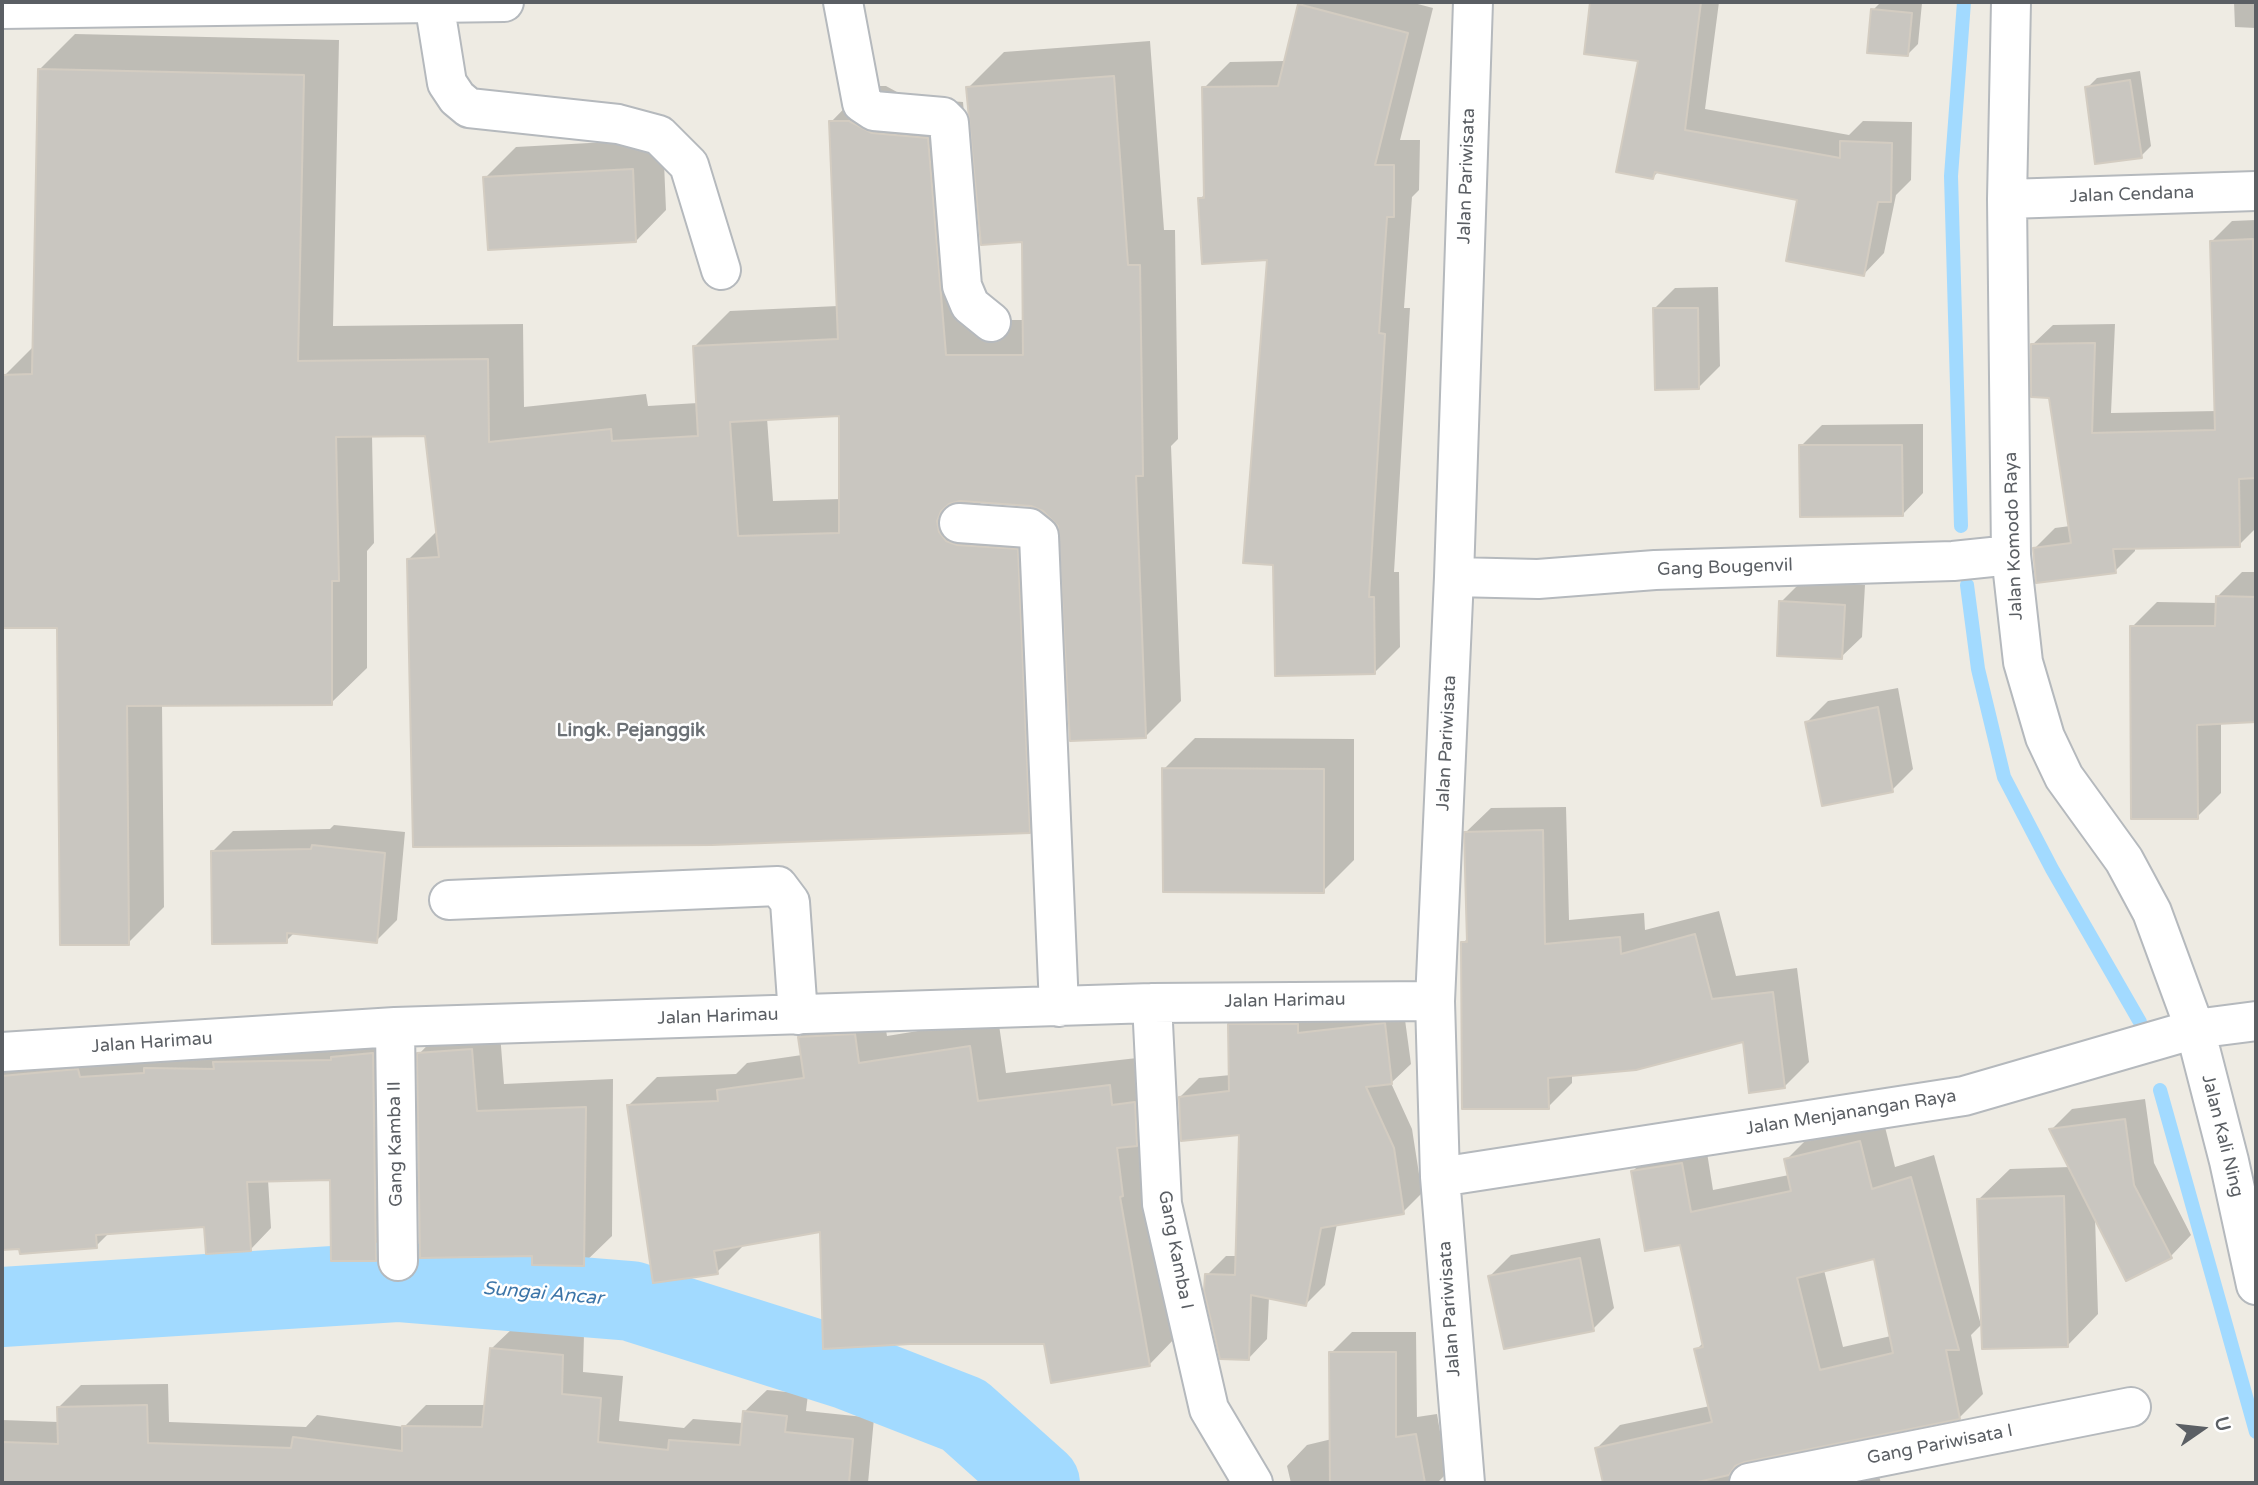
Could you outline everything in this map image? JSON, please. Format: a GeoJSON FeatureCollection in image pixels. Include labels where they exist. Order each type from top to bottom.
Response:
{"type":"FeatureCollection","features":[{"type":"Feature","properties":{"kind":"street"},"geometry":{"type":"LineString","coordinates":[[2,9],[504,2]]}},
{"type":"Feature","properties":{"kind":"street"},"geometry":{"type":"LineString","coordinates":[[843,2],[862,103],[874,111],[943,117],[949,123],[962,286],[970,305],[991,321]]}},
{"type":"Feature","properties":{"kind":"street","name":"Jalan Pariwisata"},"geometry":{"type":"LineString","coordinates":[[1465,1483],[1440,1177],[1435,1001],[1454,577],[1473,2]]}},
{"type":"Feature","properties":{"kind":"street","name":"Jalan Komodo Raya"},"geometry":{"type":"LineString","coordinates":[[2011,2],[2003,555],[2023,662],[2045,737],[2064,777],[2124,860],[2152,912],[2195,1029]]}},
{"type":"Feature","properties":{"kind":"street"},"geometry":{"type":"LineString","coordinates":[[434,3],[447,83],[457,99],[469,108],[618,124],[659,135],[689,165],[721,270]]}},
{"type":"Feature","properties":{"kind":"street","name":"Jalan Cendana"},"geometry":{"type":"LineString","coordinates":[[2007,199],[2256,191]]}},
{"type":"Feature","properties":{"kind":"street"},"geometry":{"type":"LineString","coordinates":[[959,523],[1029,528],[1040,536],[1059,1007]]}},
{"type":"Feature","properties":{"kind":"street","name":"Gang Bougenvil"},"geometry":{"type":"LineString","coordinates":[[1454,577],[1538,579],[1655,570],[1953,561],[2003,555]]}},
{"type":"Feature","properties":{"kind":"street"},"geometry":{"type":"LineString","coordinates":[[449,900],[778,886],[790,902],[798,1015]]}},
{"type":"Feature","properties":{"kind":"street","name":"Jalan Harimau"},"geometry":{"type":"LineString","coordinates":[[2,1052],[395,1027],[1152,1003],[1435,1001]]}},
{"type":"Feature","properties":{"kind":"street","name":"Gang Kamba I"},"geometry":{"type":"LineString","coordinates":[[1152,1003],[1162,1204],[1209,1409],[1253,1483]]}},
{"type":"Feature","properties":{"kind":"street","name":"Jalan Menjanangan Raya"},"geometry":{"type":"LineString","coordinates":[[1440,1177],[1964,1096],[2195,1029],[2256,1021]]}},
{"type":"Feature","properties":{"kind":"street","name":"Gang Kamba II"},"geometry":{"type":"LineString","coordinates":[[395,1027],[398,1261]]}},
{"type":"Feature","properties":{"kind":"street","name":"Jalan Kali Ning"},"geometry":{"type":"LineString","coordinates":[[2195,1029],[2230,1161],[2256,1285]]}},
{"type":"Feature","properties":{"kind":"street","name":"Gang Pariwisata I"},"geometry":{"type":"LineString","coordinates":[[1749,1483],[2131,1407]]}},
{"type":"Feature","properties":{"kind":"building"},"geometry":{"type":"Polygon","coordinates":[[[1590,2],[1701,2],[1685,130],[1840,158],[1840,141],[1892,143],[1891,202],[1878,202],[1864,276],[1786,261],[1797,200],[1655,172],[1653,179],[1616,172],[1638,61],[1584,54],[1590,2]]]}},
{"type":"Feature","properties":{"kind":"building"},"geometry":{"type":"Polygon","coordinates":[[[1298,4],[1408,33],[1375,165],[1394,165],[1394,217],[1387,217],[1379,333],[1385,334],[1369,597],[1374,597],[1375,674],[1275,676],[1273,565],[1243,563],[1267,260],[1202,264],[1198,198],[1204,198],[1202,87],[1278,86],[1298,4]]]}},
{"type":"Feature","properties":{"kind":"building"},"geometry":{"type":"Polygon","coordinates":[[[1871,9],[1912,13],[1908,56],[1867,53],[1871,9]]]}},
{"type":"Feature","properties":{"kind":"building"},"geometry":{"type":"Polygon","coordinates":[[[38,69],[304,75],[298,361],[488,359],[489,442],[611,429],[612,441],[698,436],[693,346],[838,339],[829,121],[849,121],[872,133],[928,138],[946,355],[1023,355],[1022,242],[981,245],[966,87],[1114,76],[1128,265],[1140,265],[1143,476],[1136,476],[1146,738],[1070,741],[1058,526],[1043,511],[1031,506],[960,501],[949,504],[941,511],[937,521],[939,532],[946,541],[957,545],[1018,549],[1030,833],[712,845],[413,847],[407,559],[439,557],[425,436],[336,437],[339,581],[332,581],[332,705],[127,706],[129,945],[60,945],[57,628],[2,628],[3,375],[32,374],[38,69]],[[839,416],[730,422],[738,536],[839,533],[839,416]]]}},
{"type":"Feature","properties":{"kind":"building"},"geometry":{"type":"Polygon","coordinates":[[[2130,80],[2142,158],[2095,164],[2085,87],[2130,80]]]}},
{"type":"Feature","properties":{"kind":"building"},"geometry":{"type":"Polygon","coordinates":[[[633,169],[636,242],[488,250],[483,177],[633,169]]]}},
{"type":"Feature","properties":{"kind":"building"},"geometry":{"type":"Polygon","coordinates":[[[2253,239],[2256,478],[2239,479],[2240,547],[2113,549],[2116,573],[2036,583],[2033,548],[2071,543],[2049,398],[2031,397],[2031,344],[2095,343],[2092,433],[2215,430],[2210,241],[2253,239]]]}},
{"type":"Feature","properties":{"kind":"building"},"geometry":{"type":"Polygon","coordinates":[[[1653,308],[1698,308],[1699,389],[1655,390],[1653,308]]]}},
{"type":"Feature","properties":{"kind":"building"},"geometry":{"type":"Polygon","coordinates":[[[1799,445],[1902,445],[1903,516],[1800,517],[1799,445]]]}},
{"type":"Feature","properties":{"kind":"building"},"geometry":{"type":"Polygon","coordinates":[[[2216,596],[2256,597],[2256,722],[2197,725],[2198,819],[2131,819],[2130,626],[2215,626],[2216,596]]]}},
{"type":"Feature","properties":{"kind":"building"},"geometry":{"type":"Polygon","coordinates":[[[1779,601],[1845,605],[1842,659],[1777,656],[1779,601]]]}},
{"type":"Feature","properties":{"kind":"building"},"geometry":{"type":"Polygon","coordinates":[[[1878,707],[1893,792],[1822,806],[1805,722],[1878,707]]]}},
{"type":"Feature","properties":{"kind":"building"},"geometry":{"type":"Polygon","coordinates":[[[1162,768],[1324,769],[1324,893],[1163,892],[1162,768]]]}},
{"type":"Feature","properties":{"kind":"building"},"geometry":{"type":"Polygon","coordinates":[[[1543,830],[1545,944],[1620,937],[1621,954],[1695,934],[1712,999],[1773,992],[1785,1088],[1749,1093],[1743,1042],[1636,1070],[1548,1078],[1549,1109],[1462,1109],[1461,942],[1467,942],[1464,832],[1543,830]]]}},
{"type":"Feature","properties":{"kind":"building"},"geometry":{"type":"Polygon","coordinates":[[[312,845],[385,853],[377,943],[287,933],[287,943],[212,944],[211,851],[311,849],[312,845]]]}},
{"type":"Feature","properties":{"kind":"building"},"geometry":{"type":"Polygon","coordinates":[[[1385,1023],[1392,1084],[1366,1087],[1394,1148],[1404,1214],[1321,1228],[1306,1306],[1251,1295],[1249,1360],[1220,1359],[1204,1291],[1205,1274],[1235,1275],[1239,1135],[1181,1141],[1179,1097],[1229,1091],[1228,1024],[1298,1024],[1298,1033],[1385,1023]]]}},
{"type":"Feature","properties":{"kind":"building"},"geometry":{"type":"Polygon","coordinates":[[[855,1034],[859,1063],[970,1046],[978,1101],[1110,1085],[1112,1105],[1135,1102],[1137,1146],[1117,1148],[1123,1196],[1120,1197],[1150,1366],[1051,1383],[1044,1344],[910,1344],[823,1349],[820,1232],[714,1251],[718,1274],[653,1283],[627,1105],[718,1101],[717,1090],[804,1078],[798,1037],[855,1034]]]}},
{"type":"Feature","properties":{"kind":"building"},"geometry":{"type":"Polygon","coordinates":[[[472,1049],[477,1111],[586,1107],[584,1266],[532,1265],[532,1256],[420,1258],[417,1053],[472,1049]]]}},
{"type":"Feature","properties":{"kind":"building"},"geometry":{"type":"Polygon","coordinates":[[[373,1053],[376,1261],[331,1261],[330,1180],[247,1182],[251,1251],[206,1254],[204,1227],[96,1235],[97,1248],[20,1254],[19,1249],[2,1250],[2,1076],[78,1069],[80,1077],[144,1073],[144,1068],[214,1069],[213,1062],[331,1060],[331,1057],[373,1053]]]}},
{"type":"Feature","properties":{"kind":"building"},"geometry":{"type":"Polygon","coordinates":[[[2125,1119],[2134,1185],[2172,1258],[2126,1281],[2049,1129],[2125,1119]]]}},
{"type":"Feature","properties":{"kind":"building"},"geometry":{"type":"Polygon","coordinates":[[[1860,1141],[1872,1189],[1911,1177],[1959,1350],[1946,1350],[1960,1419],[1745,1462],[1735,1466],[1729,1475],[1693,1483],[1603,1483],[1595,1448],[1712,1422],[1694,1349],[1703,1347],[1680,1245],[1645,1251],[1631,1171],[1682,1163],[1691,1212],[1791,1191],[1784,1159],[1860,1141]],[[1874,1259],[1797,1278],[1820,1370],[1893,1353],[1874,1259]]]}},
{"type":"Feature","properties":{"kind":"building"},"geometry":{"type":"Polygon","coordinates":[[[2064,1196],[2068,1347],[1982,1349],[1977,1199],[2064,1196]]]}},
{"type":"Feature","properties":{"kind":"building"},"geometry":{"type":"Polygon","coordinates":[[[1580,1258],[1594,1331],[1504,1349],[1488,1276],[1580,1258]]]}},
{"type":"Feature","properties":{"kind":"building"},"geometry":{"type":"Polygon","coordinates":[[[490,1348],[563,1355],[562,1394],[601,1398],[598,1442],[668,1450],[669,1440],[740,1445],[743,1411],[787,1416],[785,1432],[853,1439],[849,1483],[2,1483],[2,1442],[58,1444],[57,1407],[147,1405],[148,1443],[291,1448],[293,1437],[402,1451],[402,1426],[482,1427],[490,1348]]]}},
{"type":"Feature","properties":{"kind":"building"},"geometry":{"type":"Polygon","coordinates":[[[1329,1352],[1396,1352],[1396,1437],[1416,1434],[1425,1483],[1330,1483],[1329,1352]]]}},
{"type":"Feature","properties":{"kind":"waterway"},"geometry":{"type":"LineString","coordinates":[[1961,526],[1951,176],[1964,2]]}},
{"type":"Feature","properties":{"kind":"waterway"},"geometry":{"type":"LineString","coordinates":[[1967,585],[1978,669],[2004,777],[2052,869],[2140,1022]]}},
{"type":"Feature","properties":{"kind":"waterway"},"geometry":{"type":"LineString","coordinates":[[2160,1090],[2256,1432]]}},
{"type":"Feature","properties":{"kind":"waterway","name":"Sungai Ancar"},"geometry":{"type":"LineString","coordinates":[[2,1307],[397,1282],[631,1301],[846,1369],[964,1415],[1040,1483]]}},
{"type":"Feature","properties":{"kind":"district","name":"Lingk. Pejanggik"},"geometry":{"type":"Point","coordinates":[631,731]}}]}
